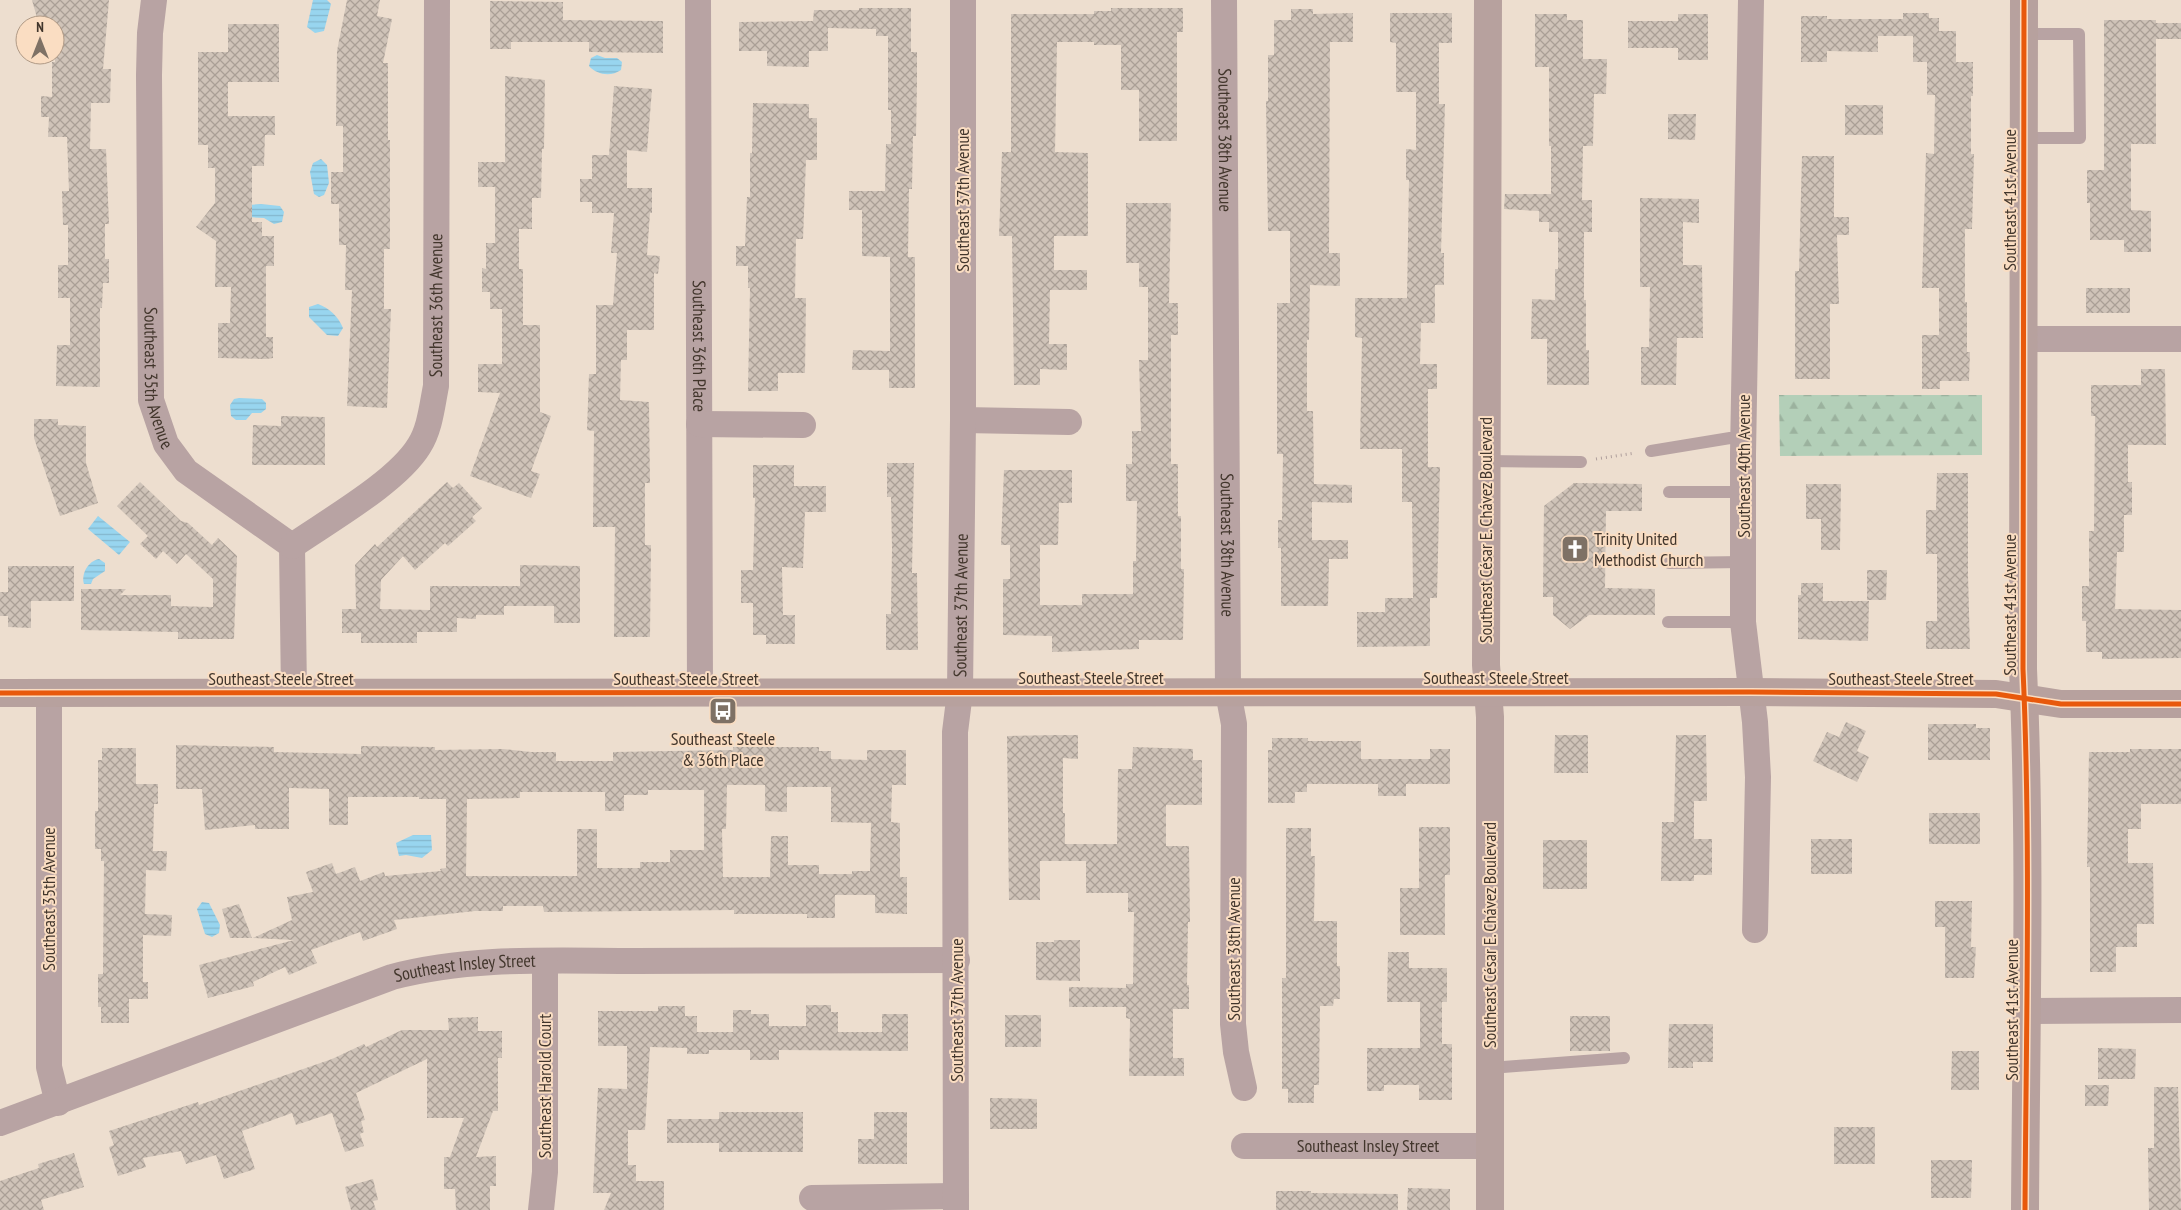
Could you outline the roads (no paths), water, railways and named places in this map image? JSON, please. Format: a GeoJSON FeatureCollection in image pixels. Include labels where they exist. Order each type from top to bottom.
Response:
{"type":"FeatureCollection","features":[{"type":"Feature","properties":{"kind":"street","name":"Southeast 35th Avenue"},"geometry":{"type":"LineString","coordinates":[[154,0],[150,33],[149,75],[151,400],[166,444],[186,470],[292,546]]}},
{"type":"Feature","properties":{"kind":"street","name":"Southeast 36th Avenue"},"geometry":{"type":"LineString","coordinates":[[292,546],[371,492],[401,468],[419,446],[428,424],[436,386],[437,0]]}},
{"type":"Feature","properties":{"kind":"street","name":"Southeast 36th Place"},"geometry":{"type":"LineString","coordinates":[[698,0],[700,692]]}},
{"type":"Feature","properties":{"kind":"street","name":"Southeast 37th Avenue"},"geometry":{"type":"LineString","coordinates":[[956,1203],[957,960],[955,732],[960,692],[963,420],[963,0]]}},
{"type":"Feature","properties":{"kind":"street","name":"Southeast 38th Avenue"},"geometry":{"type":"LineString","coordinates":[[1224,0],[1228,692],[1234,724],[1234,1024],[1236,1052],[1244,1088]]}},
{"type":"Feature","properties":{"kind":"street","name":"Southeast César E. Chávez Boulevard"},"geometry":{"type":"LineString","coordinates":[[1488,0],[1486,655],[1490,717],[1490,1210]]}},
{"type":"Feature","properties":{"kind":"street","name":"Southeast 40th Avenue"},"geometry":{"type":"LineString","coordinates":[[1750,0],[1743,622],[1758,777],[1755,930]]}},
{"type":"Feature","properties":{"kind":"street","name":"Southeast 41st Avenue"},"geometry":{"type":"LineString","coordinates":[[2024,0],[2023,339],[2026,1210]]}},
{"type":"Feature","properties":{"kind":"street"},"geometry":{"type":"LineString","coordinates":[[2023,339],[2181,339]]}},
{"type":"Feature","properties":{"kind":"street"},"geometry":{"type":"LineString","coordinates":[[963,420],[1068,422]]}},
{"type":"Feature","properties":{"kind":"street"},"geometry":{"type":"LineString","coordinates":[[699,424],[803,425]]}},
{"type":"Feature","properties":{"kind":"street"},"geometry":{"type":"LineString","coordinates":[[292,546],[294,693]]}},
{"type":"Feature","properties":{"kind":"street","name":"Southeast Steele Street"},"geometry":{"type":"LineString","coordinates":[[0,693],[1750,692],[1996,694],[2061,704],[2181,704]]}},
{"type":"Feature","properties":{"kind":"street","name":"Southeast 35th Avenue"},"geometry":{"type":"LineString","coordinates":[[49,693],[49,1067],[58,1102]]}},
{"type":"Feature","properties":{"kind":"street","name":"Southeast Insley Street"},"geometry":{"type":"LineString","coordinates":[[0,1123],[392,977],[418,970],[462,963],[545,961],[957,960]]}},
{"type":"Feature","properties":{"kind":"street","name":"Southeast Harold Court"},"geometry":{"type":"LineString","coordinates":[[541,1210],[545,1172],[545,961]]}},
{"type":"Feature","properties":{"kind":"street"},"geometry":{"type":"LineString","coordinates":[[2026,1011],[2181,1010]]}},
{"type":"Feature","properties":{"kind":"street","name":"Southeast Insley Street"},"geometry":{"type":"LineString","coordinates":[[1244,1146],[1490,1146]]}},
{"type":"Feature","properties":{"kind":"street"},"geometry":{"type":"LineString","coordinates":[[812,1198],[956,1203]]}},
{"type":"Feature","properties":{"kind":"lane"},"geometry":{"type":"LineString","coordinates":[[2024,34],[2079,34],[2080,138],[2024,138]]}},
{"type":"Feature","properties":{"kind":"lane"},"geometry":{"type":"LineString","coordinates":[[1651,451],[1730,438],[1744,439]]}},
{"type":"Feature","properties":{"kind":"lane"},"geometry":{"type":"LineString","coordinates":[[1487,461],[1581,462]]}},
{"type":"Feature","properties":{"kind":"lane"},"geometry":{"type":"LineString","coordinates":[[1669,492],[1743,492]]}},
{"type":"Feature","properties":{"kind":"lane"},"geometry":{"type":"LineString","coordinates":[[1669,563],[1743,562]]}},
{"type":"Feature","properties":{"kind":"lane"},"geometry":{"type":"LineString","coordinates":[[1668,622],[1743,622]]}},
{"type":"Feature","properties":{"kind":"lane"},"geometry":{"type":"LineString","coordinates":[[1490,1068],[1624,1058]]}},
{"type":"Feature","properties":{"kind":"water"},"geometry":{"type":"Polygon","coordinates":[[[313,0],[327,0],[331,4],[324,31],[315,33],[307,27],[313,0]]]}},
{"type":"Feature","properties":{"kind":"water"},"geometry":{"type":"Polygon","coordinates":[[[597,55],[605,58],[617,58],[622,62],[621,70],[613,74],[604,74],[592,69],[589,66],[591,58],[597,55]]]}},
{"type":"Feature","properties":{"kind":"water"},"geometry":{"type":"Polygon","coordinates":[[[321,159],[327,165],[329,183],[324,195],[319,197],[314,194],[310,172],[313,163],[321,159]]]}},
{"type":"Feature","properties":{"kind":"water"},"geometry":{"type":"Polygon","coordinates":[[[248,205],[280,206],[284,212],[282,222],[274,224],[264,218],[248,217],[248,205]]]}},
{"type":"Feature","properties":{"kind":"water"},"geometry":{"type":"Polygon","coordinates":[[[318,304],[329,310],[339,320],[343,328],[338,336],[327,335],[309,317],[309,307],[318,304]]]}},
{"type":"Feature","properties":{"kind":"water"},"geometry":{"type":"Polygon","coordinates":[[[234,399],[262,399],[266,403],[266,409],[261,413],[252,413],[246,420],[236,420],[231,416],[230,405],[234,399]]]}},
{"type":"Feature","properties":{"kind":"water"},"geometry":{"type":"Polygon","coordinates":[[[98,516],[130,542],[119,555],[88,529],[98,516]]]}},
{"type":"Feature","properties":{"kind":"water"},"geometry":{"type":"Polygon","coordinates":[[[99,559],[105,563],[105,571],[93,579],[91,584],[84,584],[86,568],[92,562],[99,559]]]}},
{"type":"Feature","properties":{"kind":"water"},"geometry":{"type":"Polygon","coordinates":[[[413,835],[431,835],[432,850],[422,858],[406,855],[399,856],[396,843],[413,835]]]}},
{"type":"Feature","properties":{"kind":"water"},"geometry":{"type":"Polygon","coordinates":[[[202,902],[209,903],[220,925],[219,933],[212,937],[205,934],[197,909],[202,902]]]}},
{"type":"Feature","properties":{"kind":"place","name":"Trinity United Methodist Church"},"geometry":{"type":"Point","coordinates":[1575,549]}},
{"type":"Feature","properties":{"kind":"place","name":"Southeast Steele & 36th Place"},"geometry":{"type":"Point","coordinates":[723,711]}}]}
